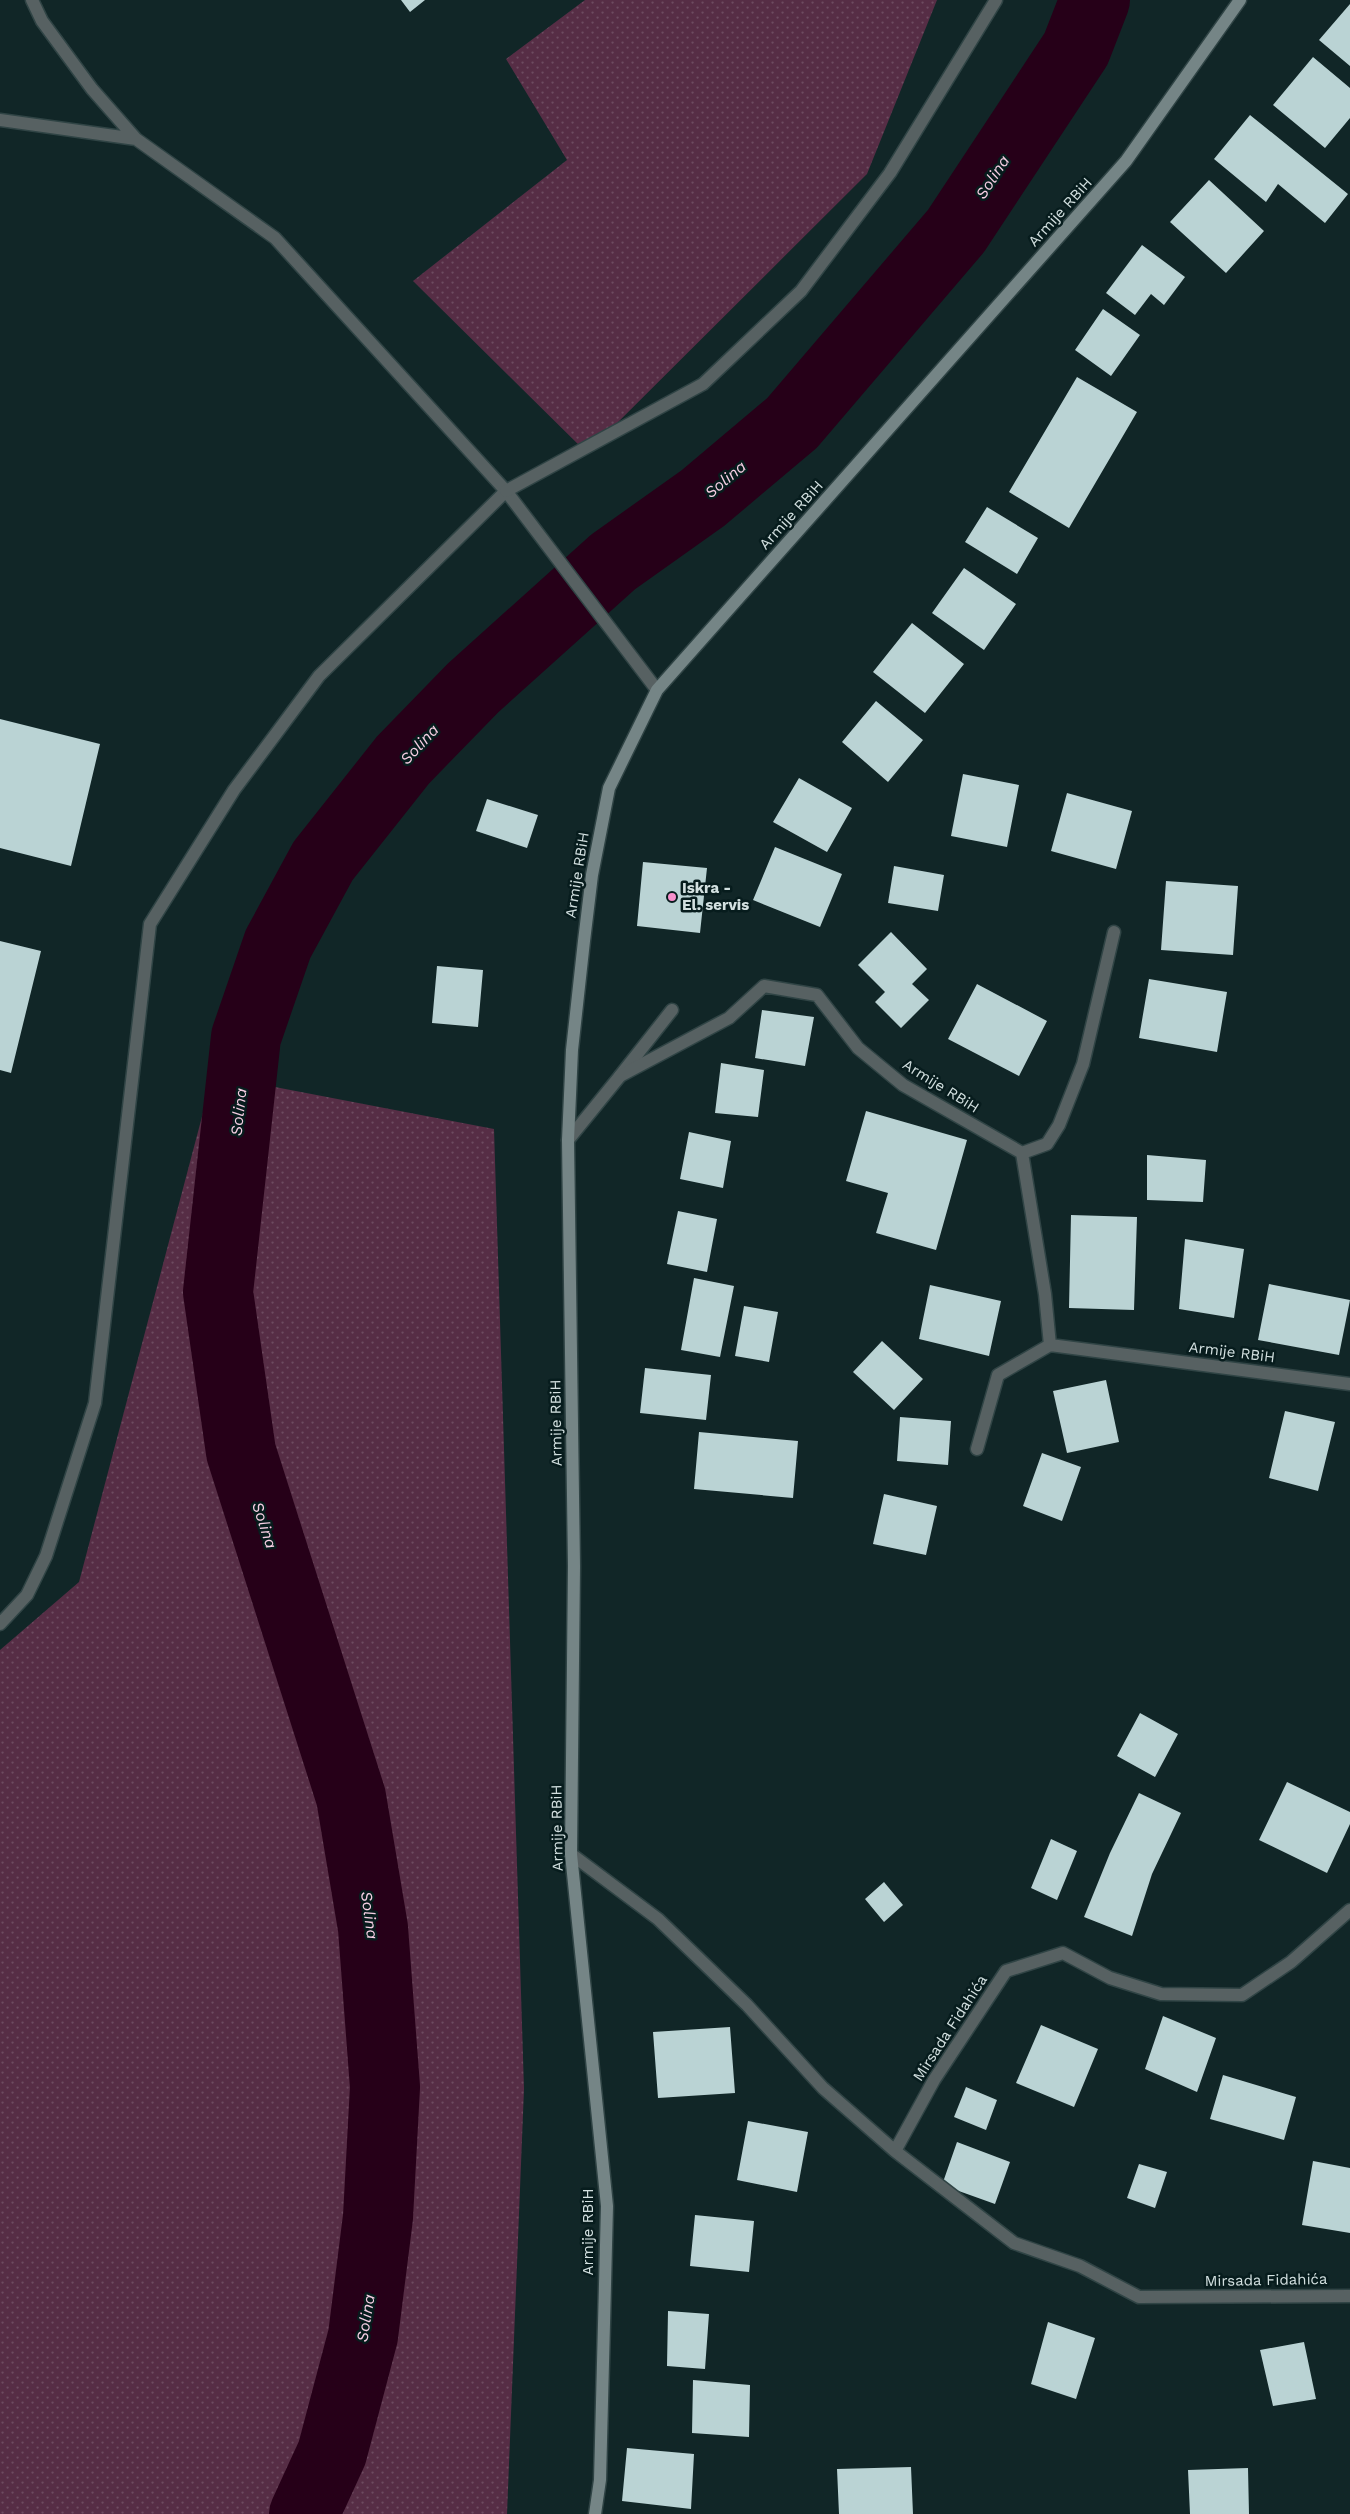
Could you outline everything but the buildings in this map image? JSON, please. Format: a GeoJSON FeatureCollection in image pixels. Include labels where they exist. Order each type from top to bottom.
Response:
{"type":"FeatureCollection","features":[{"type":"Feature","properties":{"kind":"main road","name":"Armije RBiH"},"geometry":{"type":"LineString","coordinates":[[595,2514],[600,2480],[607,2206],[571,1854],[574,1566],[568,1140],[572,1050],[584,941],[592,875],[609,788],[657,690],[1126,161],[1240,0]]}},
{"type":"Feature","properties":{"kind":"street"},"geometry":{"type":"LineString","coordinates":[[32,0],[42,21],[136,139],[275,238],[506,491],[657,690]]}},
{"type":"Feature","properties":{"kind":"street"},"geometry":{"type":"LineString","coordinates":[[0,1624],[27,1595],[46,1556],[95,1403],[150,924],[234,790],[319,676],[506,491],[703,384],[801,291],[890,173],[996,0]]}},
{"type":"Feature","properties":{"kind":"street"},"geometry":{"type":"LineString","coordinates":[[0,120],[136,139]]}},
{"type":"Feature","properties":{"kind":"street"},"geometry":{"type":"LineString","coordinates":[[977,1449],[998,1375],[1050,1345],[1045,1294],[1022,1153],[1048,1144],[1059,1125],[1083,1064],[1114,932]]}},
{"type":"Feature","properties":{"kind":"street","name":"Armije RBiH"},"geometry":{"type":"LineString","coordinates":[[568,1140],[620,1076],[729,1018],[764,986],[817,995],[858,1048],[903,1085],[1022,1153]]}},
{"type":"Feature","properties":{"kind":"street"},"geometry":{"type":"LineString","coordinates":[[620,1076],[672,1010]]}},
{"type":"Feature","properties":{"kind":"street","name":"Armije RBiH"},"geometry":{"type":"LineString","coordinates":[[1050,1345],[1350,1384]]}},
{"type":"Feature","properties":{"kind":"street","name":"Mirsada Fidahića"},"geometry":{"type":"LineString","coordinates":[[571,1854],[658,1919],[747,2005],[823,2088],[895,2151],[1014,2243],[1080,2266],[1139,2296],[1350,2296]]}},
{"type":"Feature","properties":{"kind":"street","name":"Mirsada Fidahića"},"geometry":{"type":"LineString","coordinates":[[895,2151],[934,2080],[1006,1971],[1063,1953],[1110,1978],[1162,1994],[1242,1996],[1290,1962],[1350,1910]]}},
{"type":"Feature","properties":{"kind":"shaded area"},"geometry":{"type":"Polygon","coordinates":[[[585,0],[937,0],[867,174],[587,453],[413,281],[567,160],[506,59],[585,0]]]}},
{"type":"Feature","properties":{"kind":"shaded area"},"geometry":{"type":"Polygon","coordinates":[[[213,1075],[494,1129],[524,2089],[507,2514],[0,2514],[0,1650],[79,1582],[213,1075]]]}},
{"type":"Feature","properties":{"kind":"waterway","name":"Solina"},"geometry":{"type":"LineString","coordinates":[[304,2514],[332,2453],[363,2336],[378,2217],[385,2087],[373,1928],[351,1797],[241,1452],[218,1292],[246,1037],[278,944],[323,861],[403,760],[473,688],[613,562],[703,498],[792,423],[956,231],[1076,49],[1095,0]]}},
{"type":"Feature","properties":{"kind":"place","name":"Iskra - El. servis"},"geometry":{"type":"Point","coordinates":[672,897]}}]}
